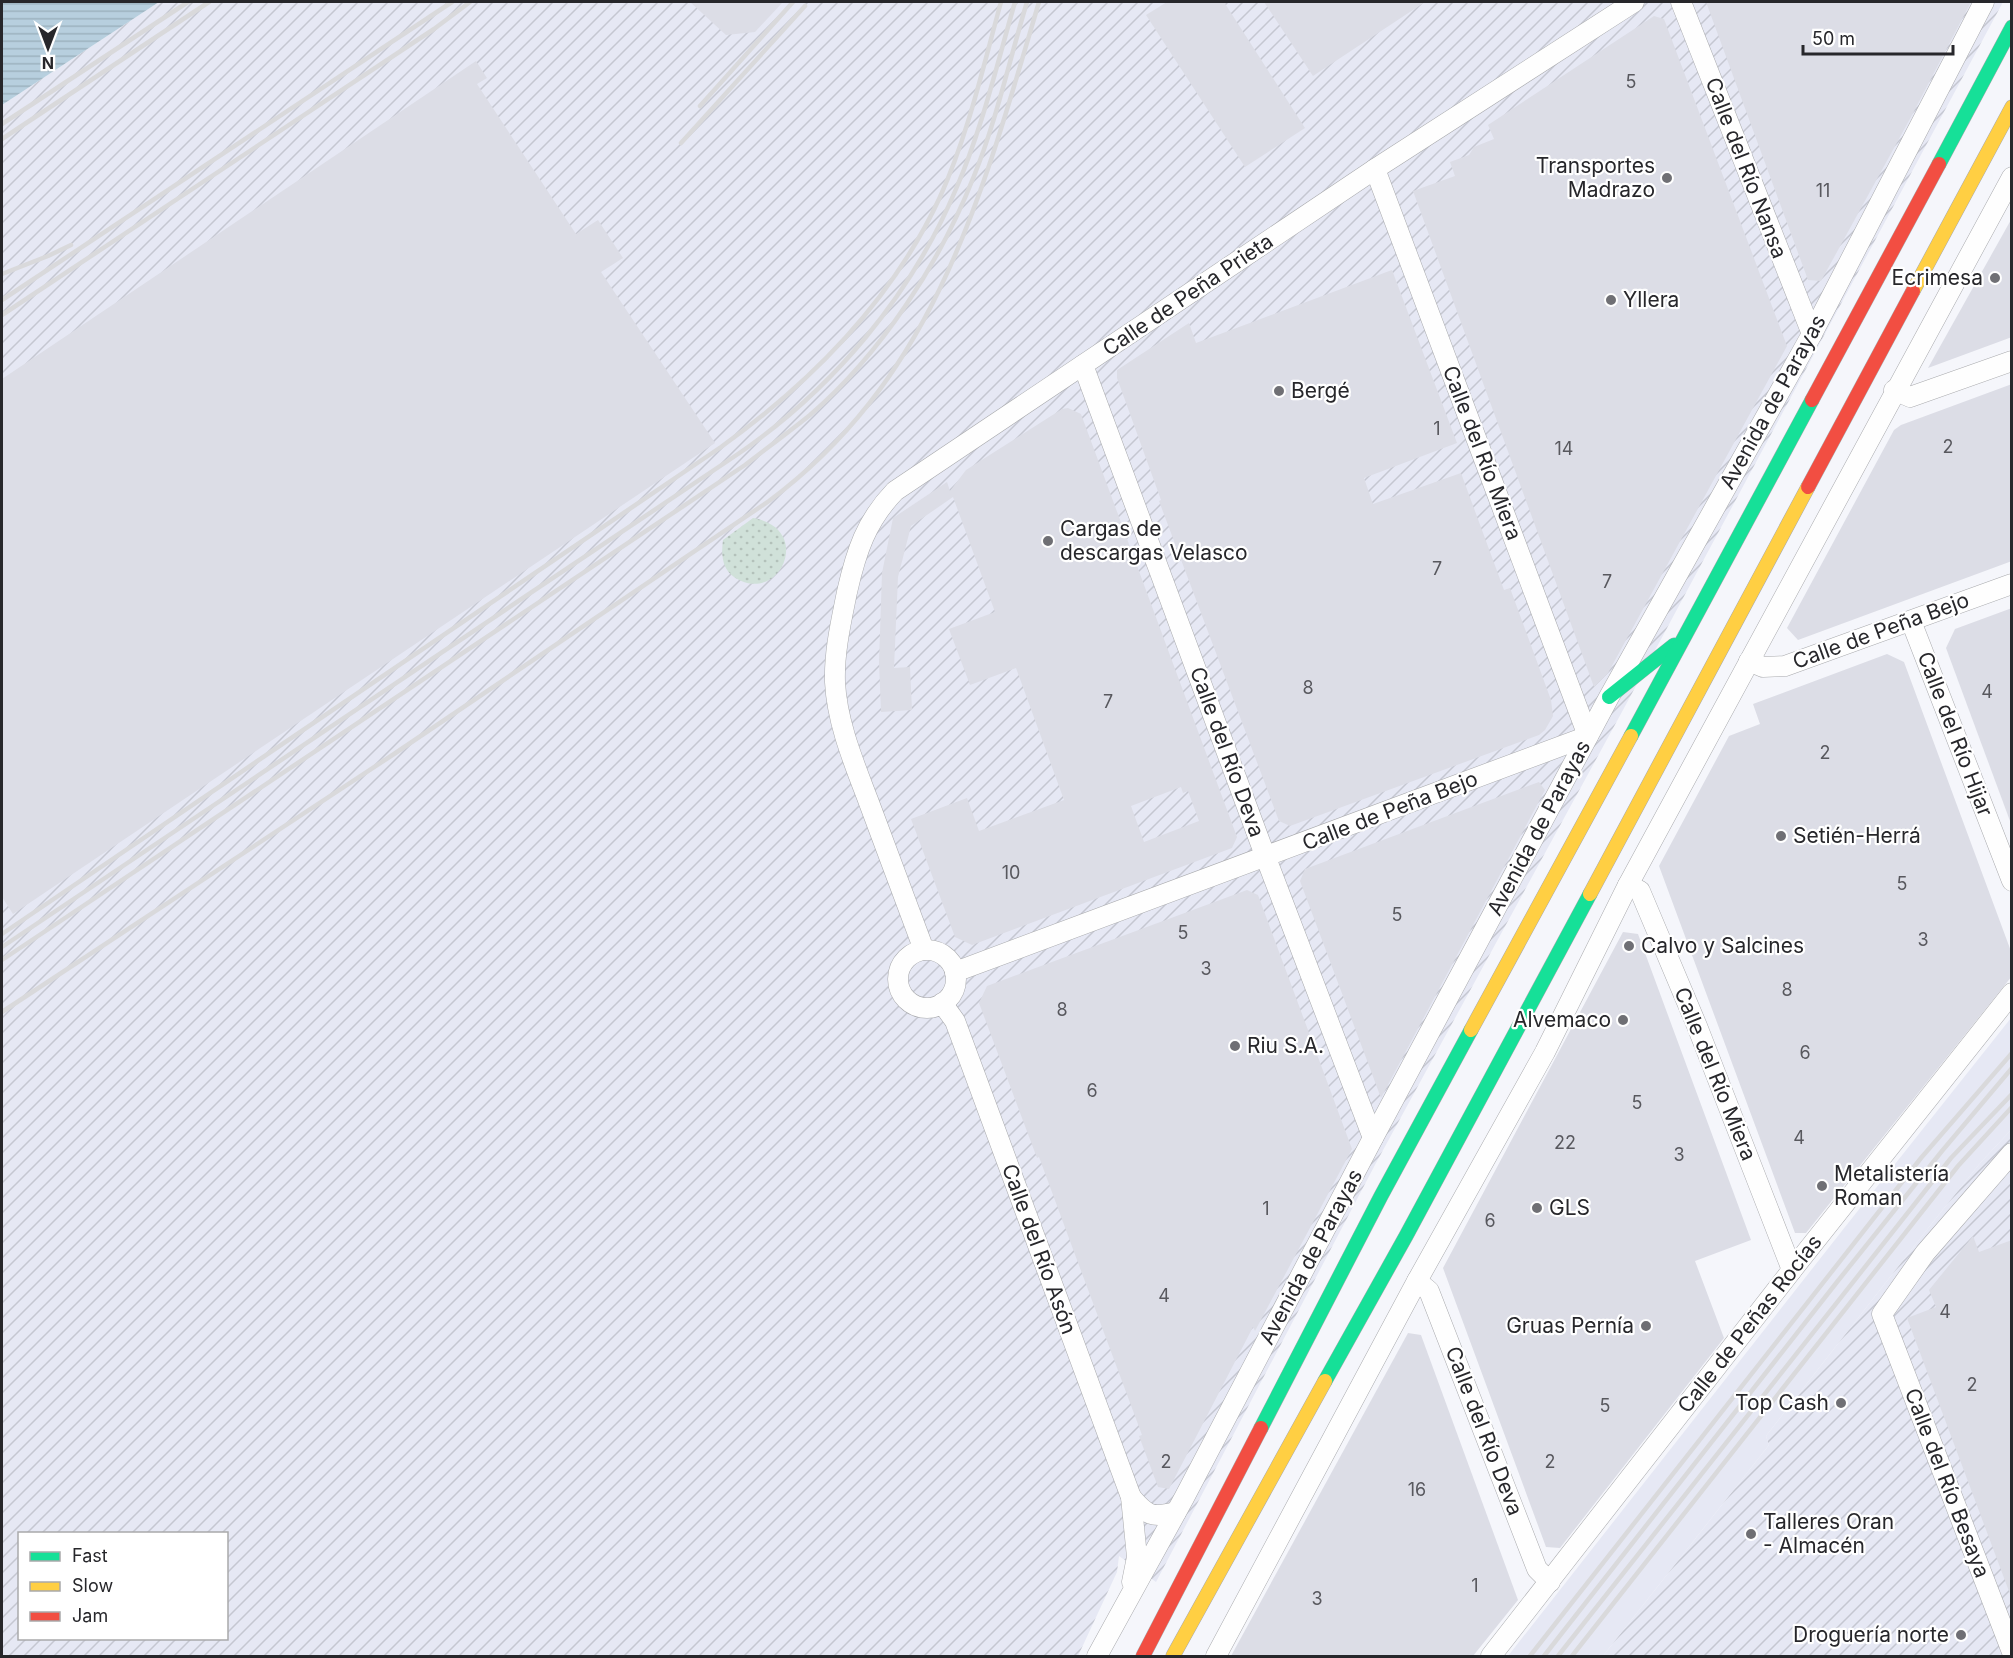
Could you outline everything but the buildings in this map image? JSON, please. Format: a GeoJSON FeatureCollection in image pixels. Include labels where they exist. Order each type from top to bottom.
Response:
{"type":"FeatureCollection","features":[{"type":"Feature","properties":{"kind":"highway"},"geometry":{"type":"LineString","coordinates":[[1143,1656],[1381,1196],[1685,637],[2012,27]]}},
{"type":"Feature","properties":{"kind":"highway"},"geometry":{"type":"LineString","coordinates":[[1173,1656],[1406,1236],[2012,107]]}},
{"type":"Feature","properties":{"kind":"highway"},"geometry":{"type":"LineString","coordinates":[[1609,697],[1685,637]]}},
{"type":"Feature","properties":{"kind":"highway"},"geometry":{"type":"LineString","coordinates":[[1157,1599],[1286,1379]]}},
{"type":"Feature","properties":{"kind":"highway"},"geometry":{"type":"LineString","coordinates":[[1261,1526],[1317,1396]]}},
{"type":"Feature","properties":{"kind":"street","name":"Calle de Peña Prieta"},"geometry":{"type":"LineString","coordinates":[[924,950],[844,731],[837,704],[835,658],[850,576],[866,529],[878,509],[895,491],[1375,169],[1634,2]]}},
{"type":"Feature","properties":{"kind":"street","name":"Calle del Río Nansa"},"geometry":{"type":"LineString","coordinates":[[1681,2],[1812,334]]}},
{"type":"Feature","properties":{"kind":"street","name":"Avenida de Parayas"},"geometry":{"type":"LineString","coordinates":[[1097,1656],[1176,1512],[1609,697],[1812,334],[1984,2]]}},
{"type":"Feature","properties":{"kind":"street","name":"Calle del Río Miera"},"geometry":{"type":"LineString","coordinates":[[1375,169],[1588,736]]}},
{"type":"Feature","properties":{"kind":"street"},"geometry":{"type":"LineString","coordinates":[[1216,1656],[1417,1281],[1545,1052],[1628,885],[1894,390],[2012,177]]}},
{"type":"Feature","properties":{"kind":"street"},"geometry":{"type":"LineString","coordinates":[[1894,390],[1910,397],[2012,361]]}},
{"type":"Feature","properties":{"kind":"street","name":"Calle del Río Deva"},"geometry":{"type":"LineString","coordinates":[[1083,365],[1266,858],[1373,1138]]}},
{"type":"Feature","properties":{"kind":"street","name":"Calle de Peña Bejo"},"geometry":{"type":"LineString","coordinates":[[1749,661],[1763,667],[1785,666],[2012,584]]}},
{"type":"Feature","properties":{"kind":"street","name":"Calle del Río Hijar"},"geometry":{"type":"LineString","coordinates":[[1911,621],[2012,881]]}},
{"type":"Feature","properties":{"kind":"street","name":"Calle de Peña Bejo"},"geometry":{"type":"LineString","coordinates":[[955,972],[1266,858],[1588,736]]}},
{"type":"Feature","properties":{"kind":"street","name":"Calle del Río Miera"},"geometry":{"type":"LineString","coordinates":[[1628,885],[1640,891],[1697,1026],[1792,1270]]}},
{"type":"Feature","properties":{"kind":"street"},"geometry":{"type":"LineString","coordinates":[[924,950],[940,954],[949,960],[955,972],[956,981],[953,992],[942,1003],[927,1008],[916,1006],[908,1000],[901,992],[898,981],[900,967],[907,958],[924,950]]}},
{"type":"Feature","properties":{"kind":"street","name":"Calle de Peñas Rocías"},"geometry":{"type":"LineString","coordinates":[[1491,1656],[1792,1270],[2012,993]]}},
{"type":"Feature","properties":{"kind":"street","name":"Calle del Río Asón"},"geometry":{"type":"LineString","coordinates":[[942,1003],[955,1021],[1131,1497],[1137,1557],[1130,1595]]}},
{"type":"Feature","properties":{"kind":"street","name":"Calle del Río Besaya"},"geometry":{"type":"LineString","coordinates":[[2012,1153],[1925,1253],[1882,1314],[2012,1652]]}},
{"type":"Feature","properties":{"kind":"street","name":"Calle del Río Deva"},"geometry":{"type":"LineString","coordinates":[[1417,1281],[1429,1291],[1537,1569],[1550,1582]]}},
{"type":"Feature","properties":{"kind":"street"},"geometry":{"type":"LineString","coordinates":[[1131,1497],[1142,1510],[1150,1515],[1163,1516],[1176,1512]]}},
{"type":"Feature","properties":{"kind":"shaded area"},"geometry":{"type":"Polygon","coordinates":[[[159,2],[2003,2],[1623,710],[1376,1163],[1156,1582],[1119,1556],[1117,1572],[1078,1656],[2,1656],[2,105],[159,2]]]}},
{"type":"Feature","properties":{"kind":"shaded area"},"geometry":{"type":"Polygon","coordinates":[[[753,518],[772,525],[783,536],[786,549],[784,563],[776,574],[765,582],[750,584],[734,577],[727,570],[722,556],[722,545],[723,540],[753,518]]]}},
{"type":"Feature","properties":{"kind":"shaded area"},"geometry":{"type":"Polygon","coordinates":[[[2011,1018],[2011,1130],[1981,1162],[1766,1436],[1769,1445],[1603,1656],[1508,1656],[1845,1227],[2011,1018]]]}},
{"type":"Feature","properties":{"kind":"shaded area"},"geometry":{"type":"Polygon","coordinates":[[[2011,1130],[2011,1656],[1603,1656],[1769,1445],[1766,1436],[1981,1162],[2011,1130]]]}},
{"type":"Feature","properties":{"kind":"water"},"geometry":{"type":"Polygon","coordinates":[[[2,2],[159,2],[2,105],[2,2]]]}},
{"type":"Feature","properties":{"kind":"railway"},"geometry":{"type":"LineString","coordinates":[[2,124],[188,2]]}},
{"type":"Feature","properties":{"kind":"railway"},"geometry":{"type":"LineString","coordinates":[[2,139],[209,2]]}},
{"type":"Feature","properties":{"kind":"railway"},"geometry":{"type":"LineString","coordinates":[[2,300],[452,2]]}},
{"type":"Feature","properties":{"kind":"railway"},"geometry":{"type":"LineString","coordinates":[[2,315],[434,29],[470,2]]}},
{"type":"Feature","properties":{"kind":"railway"},"geometry":{"type":"LineString","coordinates":[[700,106],[793,2]]}},
{"type":"Feature","properties":{"kind":"railway"},"geometry":{"type":"LineString","coordinates":[[2,934],[721,447],[787,395],[847,336],[874,304],[921,235],[940,197],[959,150],[1001,2]]}},
{"type":"Feature","properties":{"kind":"railway"},"geometry":{"type":"LineString","coordinates":[[2,947],[738,454],[806,400],[866,337],[892,303],[938,228],[974,143],[1015,2]]}},
{"type":"Feature","properties":{"kind":"railway"},"geometry":{"type":"LineString","coordinates":[[2,960],[745,465],[810,415],[836,391],[884,336],[906,305],[926,274],[960,209],[989,134],[1027,2]]}},
{"type":"Feature","properties":{"kind":"railway"},"geometry":{"type":"LineString","coordinates":[[2,1012],[394,754],[769,501],[827,451],[874,397],[913,338],[946,276],[997,142],[1039,2]]}},
{"type":"Feature","properties":{"kind":"railway"},"geometry":{"type":"LineString","coordinates":[[681,143],[805,6]]}},
{"type":"Feature","properties":{"kind":"railway"},"geometry":{"type":"LineString","coordinates":[[2,274],[71,245]]}},
{"type":"Feature","properties":{"kind":"railway"},"geometry":{"type":"LineString","coordinates":[[1530,1656],[1921,1158],[2012,1053]]}},
{"type":"Feature","properties":{"kind":"railway"},"geometry":{"type":"LineString","coordinates":[[1544,1656],[1837,1282],[2012,1068]]}},
{"type":"Feature","properties":{"kind":"railway"},"geometry":{"type":"LineString","coordinates":[[1558,1656],[1951,1158],[2012,1094]]}},
{"type":"Feature","properties":{"kind":"railway"},"geometry":{"type":"LineString","coordinates":[[1572,1656],[1958,1166],[2012,1107]]}},
{"type":"Feature","properties":{"kind":"traffic: fast"},"geometry":{"type":"LineString","coordinates":[[1939,164],[2012,27]]}},
{"type":"Feature","properties":{"kind":"traffic: fast"},"geometry":{"type":"LineString","coordinates":[[1631,736],[1812,400]]}},
{"type":"Feature","properties":{"kind":"traffic: fast"},"geometry":{"type":"LineString","coordinates":[[1609,697],[1674,645]]}},
{"type":"Feature","properties":{"kind":"traffic: fast"},"geometry":{"type":"LineString","coordinates":[[1325,1381],[1406,1236],[1590,894]]}},
{"type":"Feature","properties":{"kind":"traffic: fast"},"geometry":{"type":"LineString","coordinates":[[1261,1428],[1381,1196],[1471,1030]]}},
{"type":"Feature","properties":{"kind":"traffic: slow"},"geometry":{"type":"LineString","coordinates":[[1913,291],[2012,107]]}},
{"type":"Feature","properties":{"kind":"traffic: slow"},"geometry":{"type":"LineString","coordinates":[[1590,894],[1808,487]]}},
{"type":"Feature","properties":{"kind":"traffic: slow"},"geometry":{"type":"LineString","coordinates":[[1471,1030],[1631,736]]}},
{"type":"Feature","properties":{"kind":"traffic: slow"},"geometry":{"type":"LineString","coordinates":[[1173,1656],[1325,1381]]}},
{"type":"Feature","properties":{"kind":"traffic: jam"},"geometry":{"type":"LineString","coordinates":[[1812,400],[1939,164]]}},
{"type":"Feature","properties":{"kind":"traffic: jam"},"geometry":{"type":"LineString","coordinates":[[1808,487],[1913,291]]}},
{"type":"Feature","properties":{"kind":"traffic: jam"},"geometry":{"type":"LineString","coordinates":[[1143,1656],[1261,1428]]}},
{"type":"Feature","properties":{"kind":"place","name":"Transportes Madrazo"},"geometry":{"type":"Point","coordinates":[1667,178]}},
{"type":"Feature","properties":{"kind":"place","name":"Ecrimesa"},"geometry":{"type":"Point","coordinates":[1995,278]}},
{"type":"Feature","properties":{"kind":"place","name":"Yllera"},"geometry":{"type":"Point","coordinates":[1611,300]}},
{"type":"Feature","properties":{"kind":"place","name":"Bergé"},"geometry":{"type":"Point","coordinates":[1279,391]}},
{"type":"Feature","properties":{"kind":"place","name":"Cargas de descargas Velasco"},"geometry":{"type":"Point","coordinates":[1048,541]}},
{"type":"Feature","properties":{"kind":"place","name":"Setién-Herrá"},"geometry":{"type":"Point","coordinates":[1781,836]}},
{"type":"Feature","properties":{"kind":"place","name":"Calvo y Salcines"},"geometry":{"type":"Point","coordinates":[1629,946]}},
{"type":"Feature","properties":{"kind":"place","name":"Alvemaco"},"geometry":{"type":"Point","coordinates":[1623,1020]}},
{"type":"Feature","properties":{"kind":"place","name":"Riu S.A."},"geometry":{"type":"Point","coordinates":[1235,1046]}},
{"type":"Feature","properties":{"kind":"place","name":"Metalistería Roman"},"geometry":{"type":"Point","coordinates":[1822,1186]}},
{"type":"Feature","properties":{"kind":"place","name":"GLS"},"geometry":{"type":"Point","coordinates":[1537,1208]}},
{"type":"Feature","properties":{"kind":"place","name":"Gruas Pernía"},"geometry":{"type":"Point","coordinates":[1646,1326]}},
{"type":"Feature","properties":{"kind":"place","name":"Top Cash"},"geometry":{"type":"Point","coordinates":[1841,1403]}},
{"type":"Feature","properties":{"kind":"place","name":"Talleres Oran - Almacén"},"geometry":{"type":"Point","coordinates":[1751,1534]}},
{"type":"Feature","properties":{"kind":"place","name":"Droguería norte"},"geometry":{"type":"Point","coordinates":[1961,1635]}}]}
